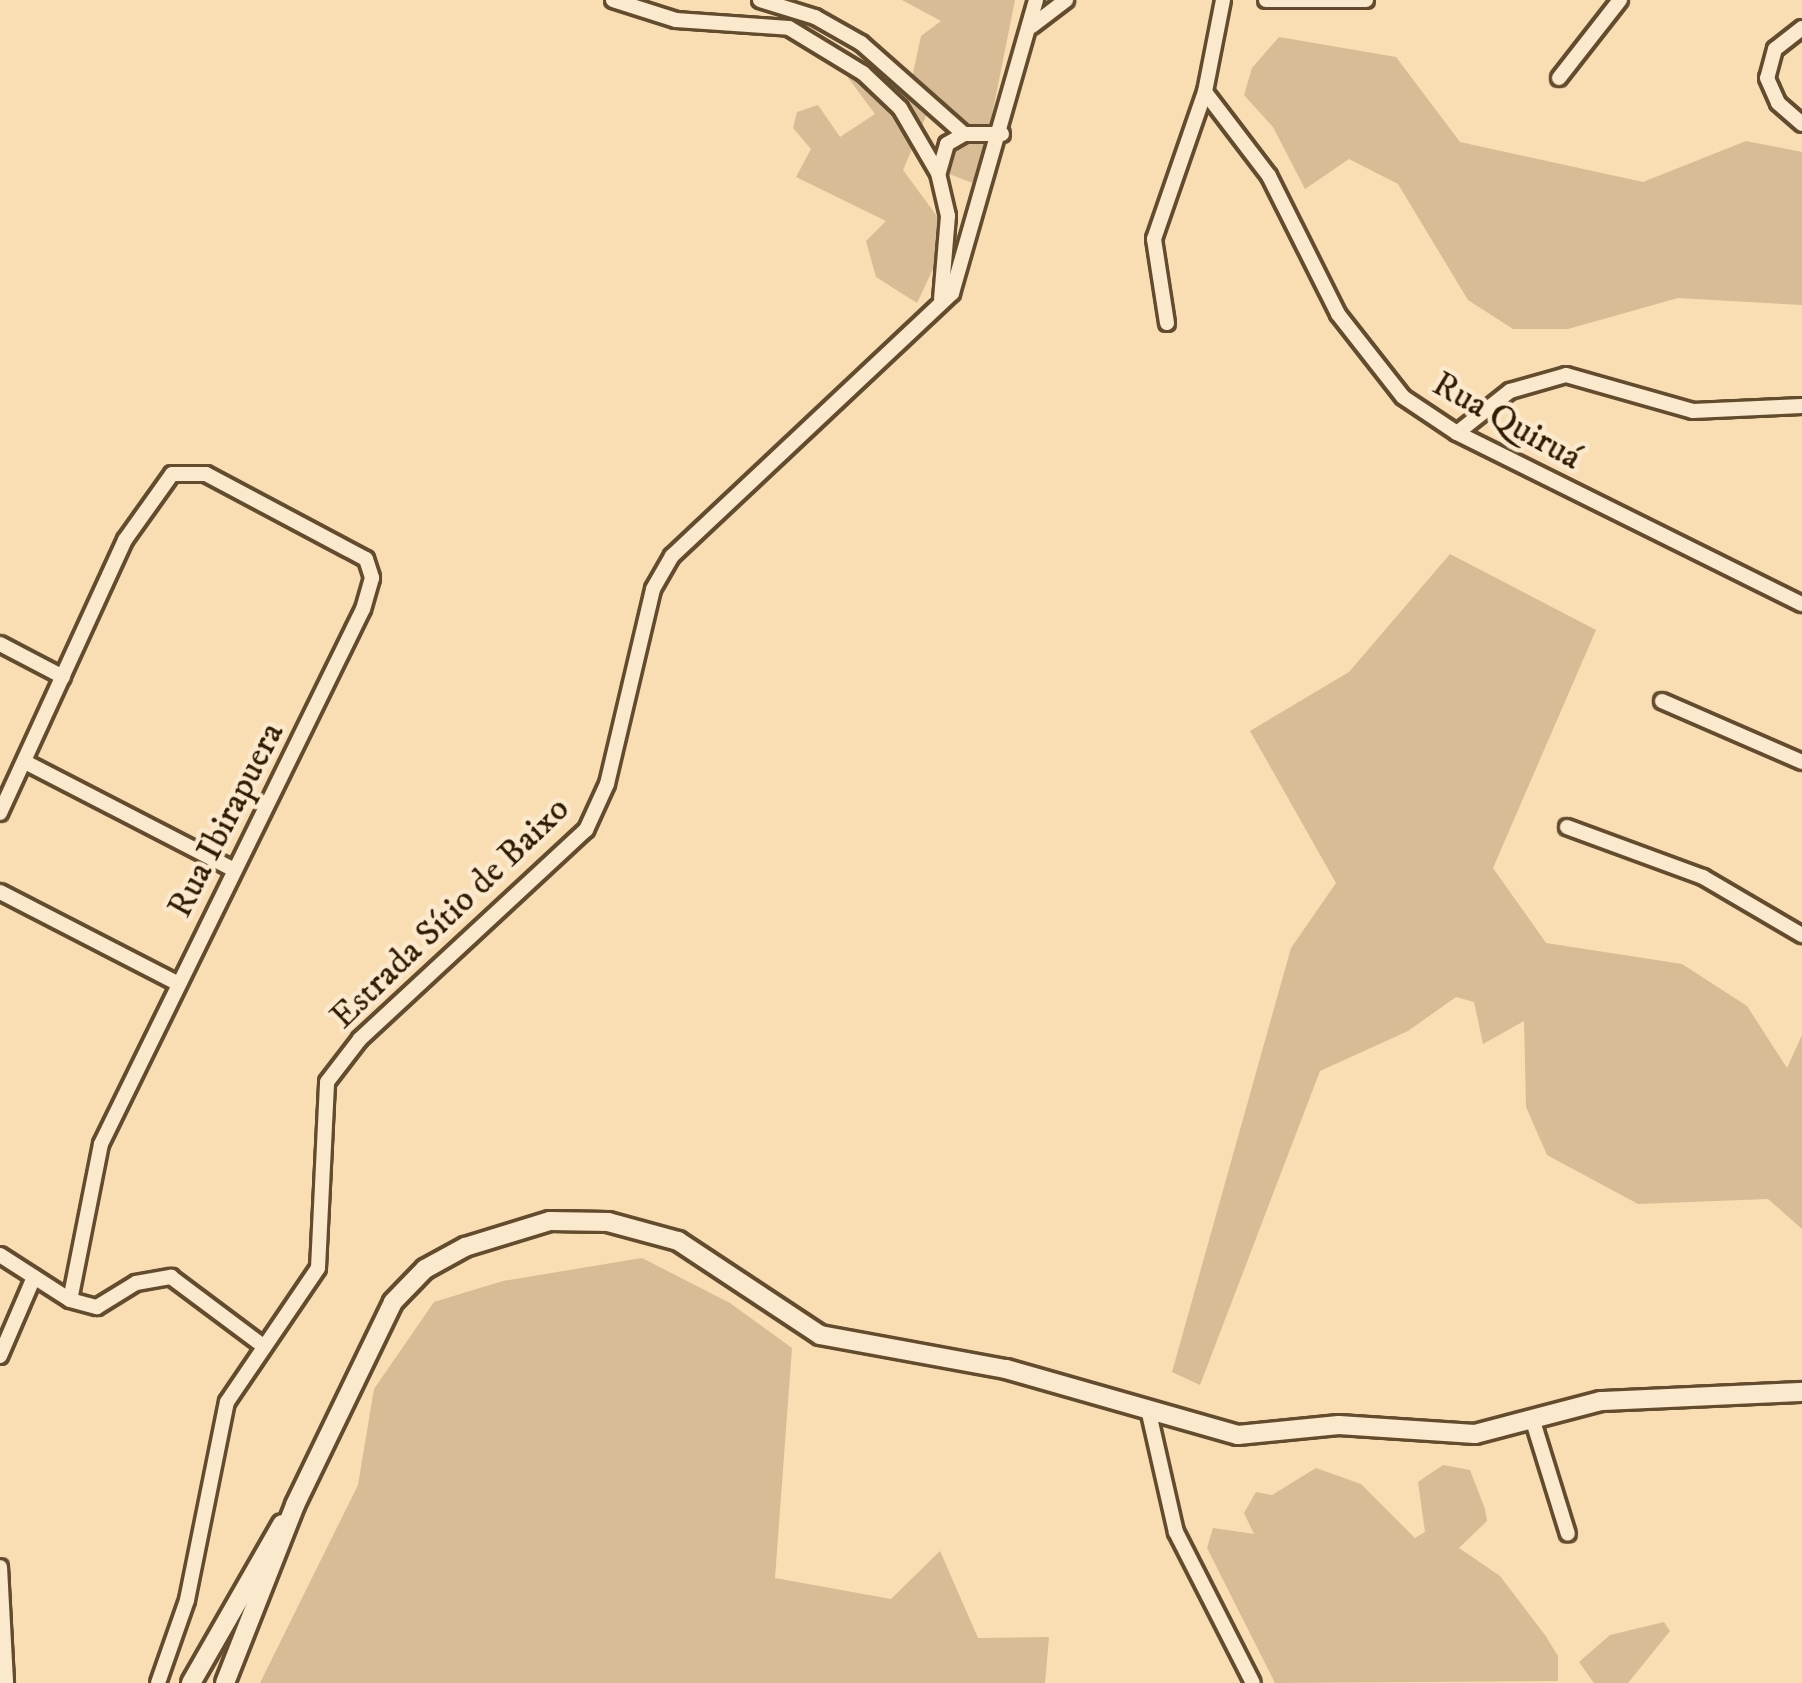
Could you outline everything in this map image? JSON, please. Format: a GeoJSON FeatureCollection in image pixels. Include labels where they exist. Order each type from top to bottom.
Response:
{"type":"FeatureCollection","features":[{"type":"Feature","properties":{"kind":"main road"},"geometry":{"type":"LineString","coordinates":[[191,1683],[296,1505],[405,1286],[465,1247],[550,1221],[608,1222],[678,1241],[820,1335],[1006,1370],[1238,1435],[1339,1425],[1475,1434],[1640,1396],[1802,1392]]}},
{"type":"Feature","properties":{"kind":"main road"},"geometry":{"type":"LineString","coordinates":[[225,1683],[296,1505]]}},
{"type":"Feature","properties":{"kind":"street"},"geometry":{"type":"LineString","coordinates":[[613,0],[676,20],[739,19],[812,37],[900,107],[938,173],[946,200],[947,271],[935,315]]}},
{"type":"Feature","properties":{"kind":"street"},"geometry":{"type":"LineString","coordinates":[[760,0],[815,16],[860,43],[964,134],[980,138],[1002,134]]}},
{"type":"Feature","properties":{"kind":"street","name":"Estrada Sítio de Baixo"},"geometry":{"type":"LineString","coordinates":[[158,1683],[187,1600],[227,1402],[262,1345],[294,1312],[318,1268],[324,1106],[337,1064],[586,830],[607,784],[653,589],[672,556],[935,315],[952,293],[980,212],[1036,0]]}},
{"type":"Feature","properties":{"kind":"street"},"geometry":{"type":"LineString","coordinates":[[1167,323],[1154,239],[1205,92],[1223,0]]}},
{"type":"Feature","properties":{"kind":"street"},"geometry":{"type":"LineString","coordinates":[[1266,0],[1366,0]]}},
{"type":"Feature","properties":{"kind":"street"},"geometry":{"type":"LineString","coordinates":[[1558,78],[1620,0]]}},
{"type":"Feature","properties":{"kind":"street"},"geometry":{"type":"LineString","coordinates":[[1032,26],[1063,1]]}},
{"type":"Feature","properties":{"kind":"street"},"geometry":{"type":"LineString","coordinates":[[1802,28],[1775,49],[1769,86],[1802,124]]}},
{"type":"Feature","properties":{"kind":"street","name":"Rua Quiruá"},"geometry":{"type":"LineString","coordinates":[[1205,92],[1269,176],[1360,347],[1403,397],[1457,433],[1802,604]]}},
{"type":"Feature","properties":{"kind":"street"},"geometry":{"type":"LineString","coordinates":[[938,173],[947,144],[964,134]]}},
{"type":"Feature","properties":{"kind":"street"},"geometry":{"type":"LineString","coordinates":[[980,138],[997,152]]}},
{"type":"Feature","properties":{"kind":"street"},"geometry":{"type":"LineString","coordinates":[[946,200],[963,213],[980,212]]}},
{"type":"Feature","properties":{"kind":"street"},"geometry":{"type":"LineString","coordinates":[[1457,433],[1510,391],[1566,375],[1694,411],[1802,406]]}},
{"type":"Feature","properties":{"kind":"street","name":"Rua Ibirapuera"},"geometry":{"type":"LineString","coordinates":[[63,677],[147,500],[186,469],[355,550],[372,578],[288,770],[232,869],[101,1144],[70,1300]]}},
{"type":"Feature","properties":{"kind":"street"},"geometry":{"type":"LineString","coordinates":[[0,644],[63,677],[0,813]]}},
{"type":"Feature","properties":{"kind":"street"},"geometry":{"type":"LineString","coordinates":[[1662,701],[1799,759]]}},
{"type":"Feature","properties":{"kind":"street"},"geometry":{"type":"LineString","coordinates":[[25,762],[232,869]]}},
{"type":"Feature","properties":{"kind":"street"},"geometry":{"type":"LineString","coordinates":[[1567,827],[1703,877],[1802,935]]}},
{"type":"Feature","properties":{"kind":"street"},"geometry":{"type":"LineString","coordinates":[[0,892],[177,983]]}},
{"type":"Feature","properties":{"kind":"street"},"geometry":{"type":"LineString","coordinates":[[0,1255],[70,1300],[97,1307],[136,1283],[171,1277],[262,1345]]}},
{"type":"Feature","properties":{"kind":"street"},"geometry":{"type":"LineString","coordinates":[[0,1356],[34,1276]]}},
{"type":"Feature","properties":{"kind":"street"},"geometry":{"type":"LineString","coordinates":[[1148,1409],[1176,1532],[1252,1683]]}},
{"type":"Feature","properties":{"kind":"street"},"geometry":{"type":"LineString","coordinates":[[1532,1418],[1568,1534]]}},
{"type":"Feature","properties":{"kind":"street"},"geometry":{"type":"LineString","coordinates":[[0,1567],[6,1683]]}},
{"type":"Feature","properties":{"kind":"shaded area"},"geometry":{"type":"Polygon","coordinates":[[[902,0],[1015,0],[978,185],[949,174],[955,116],[930,107],[903,170],[939,219],[942,250],[917,303],[876,277],[866,241],[886,221],[796,177],[811,149],[793,128],[797,112],[818,105],[840,137],[875,114],[846,75],[859,64],[910,87],[921,36],[941,21],[902,0]]]}},
{"type":"Feature","properties":{"kind":"shaded area"},"geometry":{"type":"Polygon","coordinates":[[[1279,37],[1396,57],[1460,142],[1643,182],[1746,141],[1802,152],[1802,305],[1678,298],[1568,329],[1513,329],[1468,300],[1398,184],[1349,159],[1305,189],[1273,127],[1244,95],[1252,68],[1279,37]]]}},
{"type":"Feature","properties":{"kind":"shaded area"},"geometry":{"type":"Polygon","coordinates":[[[1450,554],[1596,630],[1493,868],[1546,943],[1682,964],[1747,1006],[1787,1068],[1802,1035],[1802,1229],[1768,1199],[1638,1204],[1547,1155],[1526,1107],[1524,1021],[1483,1044],[1474,1002],[1456,997],[1408,1031],[1320,1071],[1200,1385],[1172,1372],[1291,948],[1336,883],[1250,731],[1349,672],[1450,554]]]}},
{"type":"Feature","properties":{"kind":"shaded area"},"geometry":{"type":"Polygon","coordinates":[[[642,1258],[730,1303],[792,1348],[775,1578],[891,1599],[940,1551],[978,1638],[1049,1637],[1045,1683],[260,1683],[358,1485],[374,1389],[434,1302],[503,1281],[642,1258]]]}},
{"type":"Feature","properties":{"kind":"shaded area"},"geometry":{"type":"Polygon","coordinates":[[[1443,1465],[1470,1470],[1485,1509],[1487,1521],[1459,1548],[1500,1576],[1545,1635],[1558,1656],[1558,1681],[1275,1683],[1207,1548],[1213,1528],[1254,1534],[1244,1513],[1256,1492],[1272,1495],[1316,1468],[1361,1484],[1415,1538],[1425,1532],[1418,1482],[1443,1465]]]}},
{"type":"Feature","properties":{"kind":"shaded area"},"geometry":{"type":"Polygon","coordinates":[[[1664,1622],[1670,1631],[1628,1683],[1594,1683],[1579,1662],[1610,1635],[1664,1622]]]}}]}
